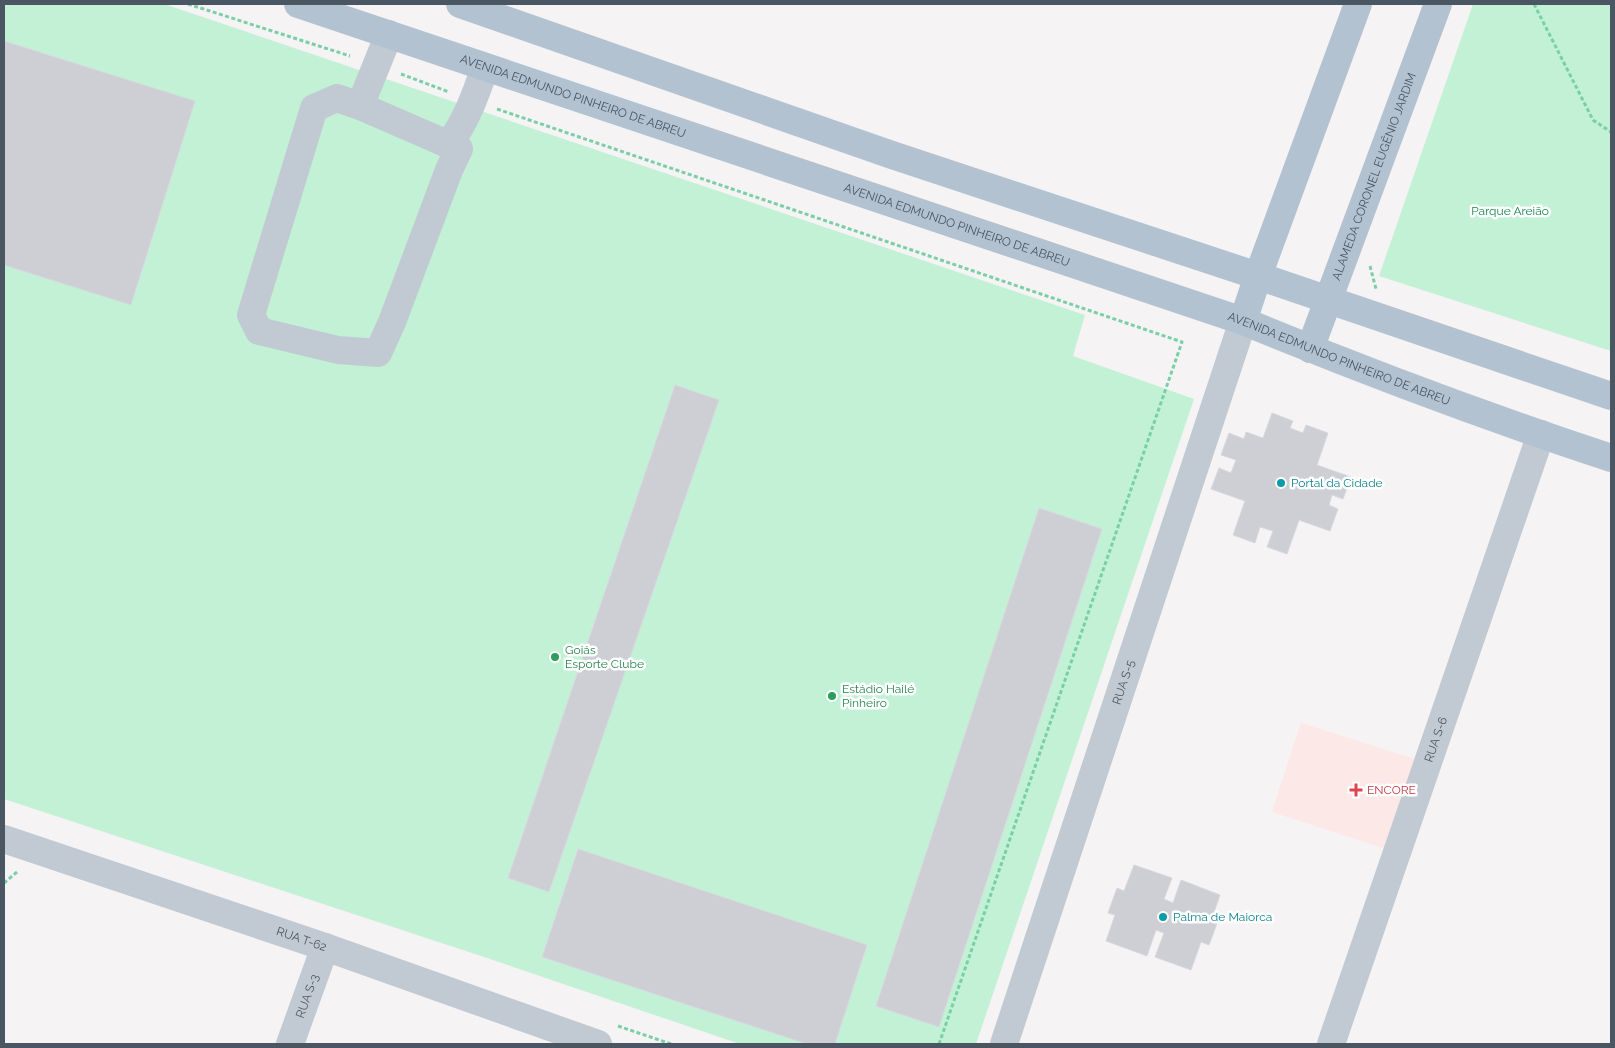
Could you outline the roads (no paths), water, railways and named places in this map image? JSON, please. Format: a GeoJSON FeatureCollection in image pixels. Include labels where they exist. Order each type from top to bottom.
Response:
{"type":"FeatureCollection","features":[{"type":"Feature","properties":{"kind":"main road","name":"AVENIDA EDMUNDO PINHEIRO DE ABREU"},"geometry":{"type":"LineString","coordinates":[[298,4],[1243,321],[1541,434],[1611,458]]}},
{"type":"Feature","properties":{"kind":"main road"},"geometry":{"type":"LineString","coordinates":[[460,4],[892,155],[1258,276],[1611,396]]}},
{"type":"Feature","properties":{"kind":"main road"},"geometry":{"type":"LineString","coordinates":[[1243,321],[1358,4]]}},
{"type":"Feature","properties":{"kind":"main road","name":"ALAMEDA CORONEL EUGÊNIO JARDIM"},"geometry":{"type":"LineString","coordinates":[[1310,348],[1438,4]]}},
{"type":"Feature","properties":{"kind":"street"},"geometry":{"type":"LineString","coordinates":[[360,106],[389,34]]}},
{"type":"Feature","properties":{"kind":"street"},"geometry":{"type":"LineString","coordinates":[[454,147],[338,98],[314,108],[251,315],[259,331],[338,350],[378,353],[392,322],[449,170],[459,130],[478,102],[490,68]]}},
{"type":"Feature","properties":{"kind":"street","name":"RUA S-5"},"geometry":{"type":"LineString","coordinates":[[1004,1044],[1243,321]]}},
{"type":"Feature","properties":{"kind":"street","name":"RUA S-6"},"geometry":{"type":"LineString","coordinates":[[1331,1044],[1541,434]]}},
{"type":"Feature","properties":{"kind":"street","name":"RUA T-62"},"geometry":{"type":"LineString","coordinates":[[4,839],[325,947],[598,1044]]}},
{"type":"Feature","properties":{"kind":"street","name":"RUA S-3"},"geometry":{"type":"LineString","coordinates":[[290,1044],[325,947]]}},
{"type":"Feature","properties":{"kind":"place","name":"Portal da Cidade"},"geometry":{"type":"Point","coordinates":[1281,483]}},
{"type":"Feature","properties":{"kind":"place","name":"Goiás Esporte Clube"},"geometry":{"type":"Point","coordinates":[555,657]}},
{"type":"Feature","properties":{"kind":"place","name":"Estádio Hailé Pinheiro"},"geometry":{"type":"Point","coordinates":[832,696]}},
{"type":"Feature","properties":{"kind":"place","name":"ENCORE"},"geometry":{"type":"Point","coordinates":[1356,790]}},
{"type":"Feature","properties":{"kind":"place","name":"Palma de Maiorca"},"geometry":{"type":"Point","coordinates":[1163,917]}},
{"type":"Feature","properties":{"kind":"park label","name":"Parque Areião"},"geometry":{"type":"Point","coordinates":[1510,211]}}]}
